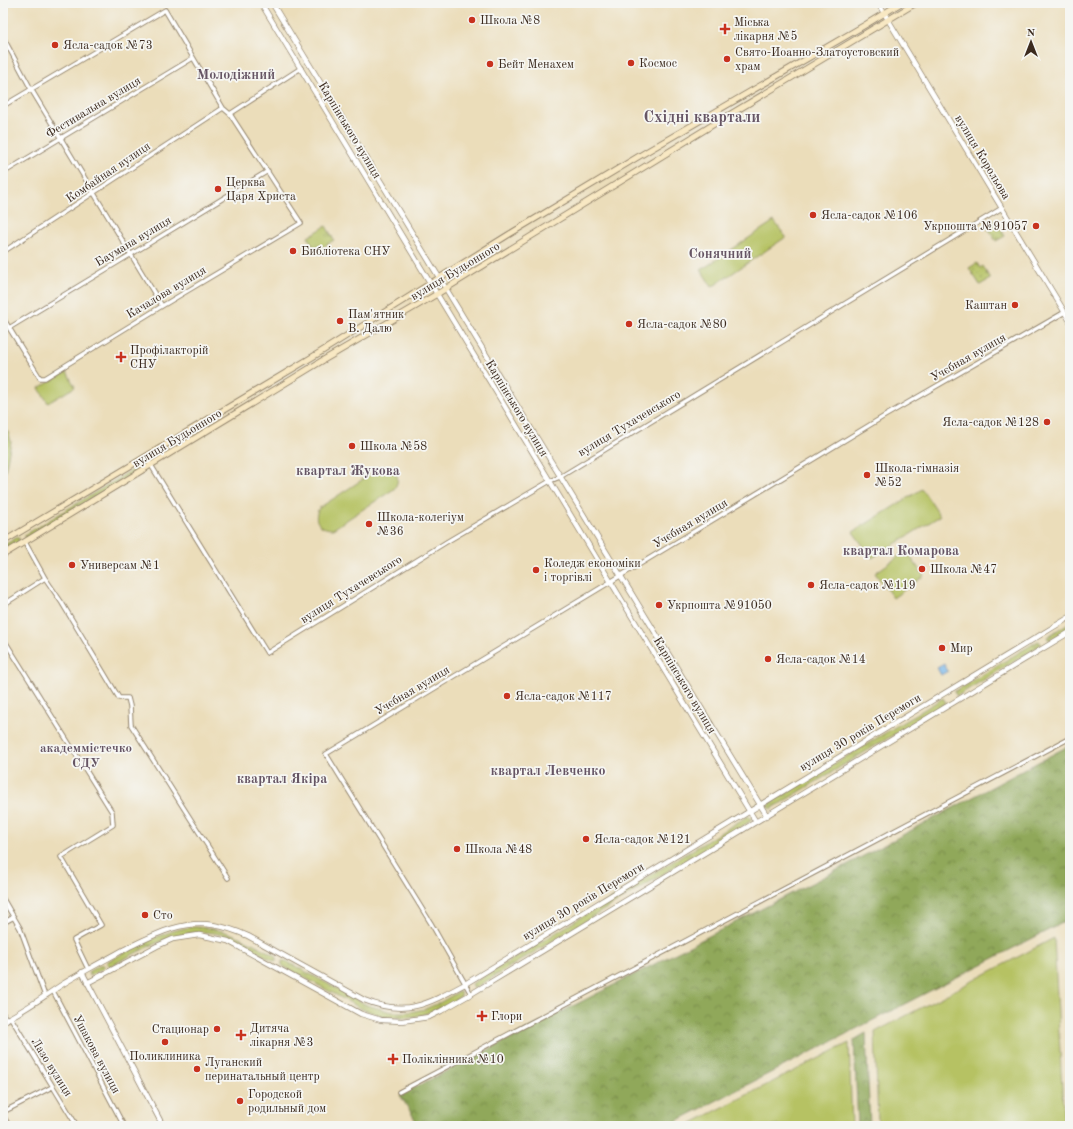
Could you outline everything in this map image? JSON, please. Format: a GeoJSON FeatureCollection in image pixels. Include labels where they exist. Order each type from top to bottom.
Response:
{"type":"FeatureCollection","features":[{"type":"Feature","properties":{"kind":"main road","name":"вулиця Будьонного"},"geometry":{"type":"LineString","coordinates":[[3,542],[146,457],[646,152],[901,3]]}},
{"type":"Feature","properties":{"kind":"main road","name":"вулиця Будьонного"},"geometry":{"type":"LineString","coordinates":[[3,555],[320,362],[446,289],[714,124],[916,3]]}},
{"type":"Feature","properties":{"kind":"main road"},"geometry":{"type":"LineString","coordinates":[[19,533],[24,542]]}},
{"type":"Feature","properties":{"kind":"street","name":"Карпінського вулиця"},"geometry":{"type":"LineString","coordinates":[[261,3],[756,822]]}},
{"type":"Feature","properties":{"kind":"street","name":"Карпінського вулиця"},"geometry":{"type":"LineString","coordinates":[[272,3],[767,816]]}},
{"type":"Feature","properties":{"kind":"street","name":"вулиця Корольова"},"geometry":{"type":"LineString","coordinates":[[878,3],[1070,321]]}},
{"type":"Feature","properties":{"kind":"street"},"geometry":{"type":"LineString","coordinates":[[3,106],[165,10],[223,108],[230,114],[268,171]]}},
{"type":"Feature","properties":{"kind":"street"},"geometry":{"type":"LineString","coordinates":[[3,37],[31,90],[162,306]]}},
{"type":"Feature","properties":{"kind":"street","name":"Фестивальна вулиця"},"geometry":{"type":"LineString","coordinates":[[3,173],[193,58]]}},
{"type":"Feature","properties":{"kind":"street"},"geometry":{"type":"LineString","coordinates":[[230,114],[301,68]]}},
{"type":"Feature","properties":{"kind":"street","name":"Комбайная вулиця"},"geometry":{"type":"LineString","coordinates":[[3,252],[223,108]]}},
{"type":"Feature","properties":{"kind":"street","name":"Качалова вулиця"},"geometry":{"type":"LineString","coordinates":[[9,328],[42,379],[301,224],[268,171]]}},
{"type":"Feature","properties":{"kind":"street","name":"Баумана вулиця"},"geometry":{"type":"LineString","coordinates":[[9,328],[268,171]]}},
{"type":"Feature","properties":{"kind":"street","name":"вулиця Тухачевського"},"geometry":{"type":"LineString","coordinates":[[151,466],[267,654],[442,545],[550,481],[560,477],[1002,208]]}},
{"type":"Feature","properties":{"kind":"street","name":"Учєбная вулиця"},"geometry":{"type":"LineString","coordinates":[[465,984],[432,924],[326,754],[883,417],[1064,312]]}},
{"type":"Feature","properties":{"kind":"street"},"geometry":{"type":"LineString","coordinates":[[3,318],[9,328]]}},
{"type":"Feature","properties":{"kind":"street"},"geometry":{"type":"LineString","coordinates":[[146,457],[151,466]]}},
{"type":"Feature","properties":{"kind":"street"},"geometry":{"type":"LineString","coordinates":[[24,542],[119,698],[128,698],[131,725],[228,878]]}},
{"type":"Feature","properties":{"kind":"street"},"geometry":{"type":"LineString","coordinates":[[3,605],[45,578]]}},
{"type":"Feature","properties":{"kind":"street","name":"вулиця 30 років Перемоги"},"geometry":{"type":"LineString","coordinates":[[7,1020],[82,972],[160,932],[188,925],[212,924],[231,929],[248,936],[364,1000],[377,1005],[391,1008],[423,1005],[465,984],[1070,617]]}},
{"type":"Feature","properties":{"kind":"street","name":"вулиця 30 років Перемоги"},"geometry":{"type":"LineString","coordinates":[[87,983],[173,939],[199,935],[228,941],[361,1014],[381,1020],[402,1021],[429,1017],[441,1012],[471,994],[1070,632]]}},
{"type":"Feature","properties":{"kind":"street"},"geometry":{"type":"LineString","coordinates":[[3,638],[112,812],[113,825],[61,857],[101,925],[74,940],[88,969]]}},
{"type":"Feature","properties":{"kind":"street"},"geometry":{"type":"LineString","coordinates":[[399,1092],[1070,738]]}},
{"type":"Feature","properties":{"kind":"street"},"geometry":{"type":"LineString","coordinates":[[3,898],[20,928],[45,996]]}},
{"type":"Feature","properties":{"kind":"street"},"geometry":{"type":"LineString","coordinates":[[3,924],[14,917]]}},
{"type":"Feature","properties":{"kind":"street"},"geometry":{"type":"LineString","coordinates":[[82,972],[164,1126]]}},
{"type":"Feature","properties":{"kind":"street"},"geometry":{"type":"LineString","coordinates":[[465,984],[471,994]]}},
{"type":"Feature","properties":{"kind":"street","name":"Ушакова вулиця"},"geometry":{"type":"LineString","coordinates":[[53,991],[124,1126]]}},
{"type":"Feature","properties":{"kind":"street","name":"Лазо вулиця"},"geometry":{"type":"LineString","coordinates":[[3,1014],[77,1126]]}},
{"type":"Feature","properties":{"kind":"street"},"geometry":{"type":"LineString","coordinates":[[9,1126],[3,1114],[52,1087]]}},
{"type":"Feature","properties":{"kind":"green space"},"geometry":{"type":"Polygon","coordinates":[[[995,220],[1005,236],[996,241],[986,226],[995,220]]]}},
{"type":"Feature","properties":{"kind":"green space"},"geometry":{"type":"Polygon","coordinates":[[[774,221],[786,237],[712,287],[701,270],[774,221]]]}},
{"type":"Feature","properties":{"kind":"green space"},"geometry":{"type":"Polygon","coordinates":[[[326,226],[334,240],[316,251],[308,237],[326,226]]]}},
{"type":"Feature","properties":{"kind":"green space"},"geometry":{"type":"Polygon","coordinates":[[[977,263],[980,268],[983,266],[990,279],[980,285],[969,268],[977,263]]]}},
{"type":"Feature","properties":{"kind":"green space"},"geometry":{"type":"Polygon","coordinates":[[[67,372],[75,387],[48,403],[39,388],[67,372]]]}},
{"type":"Feature","properties":{"kind":"green space"},"geometry":{"type":"Polygon","coordinates":[[[3,426],[9,434],[11,442],[3,481],[3,426]]]}},
{"type":"Feature","properties":{"kind":"green space"},"geometry":{"type":"Polygon","coordinates":[[[142,464],[144,467],[27,538],[25,537],[25,535],[142,464]]]}},
{"type":"Feature","properties":{"kind":"green space"},"geometry":{"type":"Polygon","coordinates":[[[387,467],[397,476],[397,482],[394,489],[333,529],[324,528],[318,523],[316,517],[319,508],[380,468],[387,467]]]}},
{"type":"Feature","properties":{"kind":"green space"},"geometry":{"type":"Polygon","coordinates":[[[922,489],[940,516],[872,558],[853,532],[922,489]]]}},
{"type":"Feature","properties":{"kind":"green space"},"geometry":{"type":"Polygon","coordinates":[[[16,538],[19,538],[19,542],[3,552],[3,546],[16,538]]]}},
{"type":"Feature","properties":{"kind":"green space"},"geometry":{"type":"Polygon","coordinates":[[[906,551],[924,576],[893,598],[875,573],[906,551]]]}},
{"type":"Feature","properties":{"kind":"green space"},"geometry":{"type":"Polygon","coordinates":[[[1070,622],[1070,628],[1049,640],[1047,637],[1070,622]]]}},
{"type":"Feature","properties":{"kind":"green space"},"geometry":{"type":"Polygon","coordinates":[[[1038,641],[1041,645],[957,696],[954,692],[1038,641]]]}},
{"type":"Feature","properties":{"kind":"green space"},"geometry":{"type":"Polygon","coordinates":[[[943,698],[946,703],[771,809],[768,807],[768,804],[943,698]]]}},
{"type":"Feature","properties":{"kind":"green space"},"geometry":{"type":"Polygon","coordinates":[[[1070,745],[1070,919],[667,1126],[419,1126],[400,1095],[841,868],[1070,745]]]}},
{"type":"Feature","properties":{"kind":"green space"},"geometry":{"type":"Polygon","coordinates":[[[748,816],[751,819],[749,822],[475,988],[472,987],[473,983],[748,816]]]}},
{"type":"Feature","properties":{"kind":"green space"},"geometry":{"type":"Polygon","coordinates":[[[195,927],[218,930],[237,936],[276,956],[277,959],[275,961],[229,937],[213,933],[198,932],[183,934],[168,939],[110,966],[107,964],[108,961],[161,935],[172,931],[195,927]]]}},
{"type":"Feature","properties":{"kind":"green space"},"geometry":{"type":"Polygon","coordinates":[[[1054,938],[1064,1126],[878,1126],[875,1032],[1054,938]]]}},
{"type":"Feature","properties":{"kind":"green space"},"geometry":{"type":"Polygon","coordinates":[[[282,961],[286,961],[367,1005],[392,1012],[410,1012],[425,1009],[458,992],[460,992],[461,996],[447,1005],[422,1015],[410,1017],[384,1017],[362,1009],[283,966],[282,961]]]}},
{"type":"Feature","properties":{"kind":"green space"},"geometry":{"type":"Polygon","coordinates":[[[104,965],[104,968],[90,976],[88,973],[89,971],[104,965]]]}},
{"type":"Feature","properties":{"kind":"green space"},"geometry":{"type":"Polygon","coordinates":[[[866,1033],[870,1126],[858,1126],[854,1040],[866,1033]]]}},
{"type":"Feature","properties":{"kind":"green space"},"geometry":{"type":"Polygon","coordinates":[[[849,1043],[852,1126],[686,1126],[849,1043]]]}},
{"type":"Feature","properties":{"kind":"water"},"geometry":{"type":"Polygon","coordinates":[[[944,664],[948,671],[941,675],[937,668],[944,664]]]}},
{"type":"Feature","properties":{"kind":"place","name":"Школа №8"},"geometry":{"type":"Point","coordinates":[472,20]}},
{"type":"Feature","properties":{"kind":"place","name":"Міська лікарня №5"},"geometry":{"type":"Point","coordinates":[725,29]}},
{"type":"Feature","properties":{"kind":"place","name":"Ясла-садок №73"},"geometry":{"type":"Point","coordinates":[55,45]}},
{"type":"Feature","properties":{"kind":"place","name":"Свято-Иоанно-Златоустовский храм"},"geometry":{"type":"Point","coordinates":[727,59]}},
{"type":"Feature","properties":{"kind":"place","name":"Космос"},"geometry":{"type":"Point","coordinates":[631,63]}},
{"type":"Feature","properties":{"kind":"place","name":"Бейт Менахем"},"geometry":{"type":"Point","coordinates":[490,64]}},
{"type":"Feature","properties":{"kind":"place","name":"Церква Царя Христа"},"geometry":{"type":"Point","coordinates":[218,189]}},
{"type":"Feature","properties":{"kind":"place","name":"Ясла-садок №106"},"geometry":{"type":"Point","coordinates":[813,215]}},
{"type":"Feature","properties":{"kind":"place","name":"Укрпошта №91057"},"geometry":{"type":"Point","coordinates":[1036,226]}},
{"type":"Feature","properties":{"kind":"place","name":"Библіотека СНУ"},"geometry":{"type":"Point","coordinates":[293,251]}},
{"type":"Feature","properties":{"kind":"place","name":"Каштан"},"geometry":{"type":"Point","coordinates":[1015,305]}},
{"type":"Feature","properties":{"kind":"place","name":"Пам'ятник В. Далю"},"geometry":{"type":"Point","coordinates":[340,321]}},
{"type":"Feature","properties":{"kind":"place","name":"Ясла-садок №80"},"geometry":{"type":"Point","coordinates":[629,324]}},
{"type":"Feature","properties":{"kind":"place","name":"Профілакторій СНУ"},"geometry":{"type":"Point","coordinates":[121,357]}},
{"type":"Feature","properties":{"kind":"place","name":"Ясла-садок №128"},"geometry":{"type":"Point","coordinates":[1047,422]}},
{"type":"Feature","properties":{"kind":"place","name":"Школа №58"},"geometry":{"type":"Point","coordinates":[352,446]}},
{"type":"Feature","properties":{"kind":"place","name":"Школа-гімназія №52"},"geometry":{"type":"Point","coordinates":[867,475]}},
{"type":"Feature","properties":{"kind":"place","name":"Школа-колегіум №36"},"geometry":{"type":"Point","coordinates":[369,524]}},
{"type":"Feature","properties":{"kind":"place","name":"Универсам №1"},"geometry":{"type":"Point","coordinates":[72,565]}},
{"type":"Feature","properties":{"kind":"place","name":"Школа №47"},"geometry":{"type":"Point","coordinates":[922,569]}},
{"type":"Feature","properties":{"kind":"place","name":"Коледж економіки і торгівлі"},"geometry":{"type":"Point","coordinates":[536,570]}},
{"type":"Feature","properties":{"kind":"place","name":"Ясла-садок №119"},"geometry":{"type":"Point","coordinates":[811,585]}},
{"type":"Feature","properties":{"kind":"place","name":"Укрпошта №91050"},"geometry":{"type":"Point","coordinates":[659,605]}},
{"type":"Feature","properties":{"kind":"place","name":"Мир"},"geometry":{"type":"Point","coordinates":[942,648]}},
{"type":"Feature","properties":{"kind":"place","name":"Ясла-садок №14"},"geometry":{"type":"Point","coordinates":[768,659]}},
{"type":"Feature","properties":{"kind":"place","name":"Ясла-садок №117"},"geometry":{"type":"Point","coordinates":[507,696]}},
{"type":"Feature","properties":{"kind":"place","name":"Ясла-садок №121"},"geometry":{"type":"Point","coordinates":[586,839]}},
{"type":"Feature","properties":{"kind":"place","name":"Школа №48"},"geometry":{"type":"Point","coordinates":[457,849]}},
{"type":"Feature","properties":{"kind":"place","name":"Сто"},"geometry":{"type":"Point","coordinates":[145,915]}},
{"type":"Feature","properties":{"kind":"place","name":"Глори"},"geometry":{"type":"Point","coordinates":[482,1016]}},
{"type":"Feature","properties":{"kind":"place","name":"Стационар"},"geometry":{"type":"Point","coordinates":[217,1029]}},
{"type":"Feature","properties":{"kind":"place","name":"Дитяча лікарня №3"},"geometry":{"type":"Point","coordinates":[241,1035]}},
{"type":"Feature","properties":{"kind":"place","name":"Поликлиника"},"geometry":{"type":"Point","coordinates":[165,1042]}},
{"type":"Feature","properties":{"kind":"place","name":"Поліклінника №10"},"geometry":{"type":"Point","coordinates":[393,1059]}},
{"type":"Feature","properties":{"kind":"place","name":"Луганский перинатальный центр"},"geometry":{"type":"Point","coordinates":[197,1069]}},
{"type":"Feature","properties":{"kind":"place","name":"Городской родильный дом"},"geometry":{"type":"Point","coordinates":[240,1101]}},
{"type":"Feature","properties":{"kind":"district","name":"Молодіжний"},"geometry":{"type":"Point","coordinates":[236,74]}},
{"type":"Feature","properties":{"kind":"district","name":"Східні квартали"},"geometry":{"type":"Point","coordinates":[702,116]}},
{"type":"Feature","properties":{"kind":"district","name":"Сонячний"},"geometry":{"type":"Point","coordinates":[720,253]}},
{"type":"Feature","properties":{"kind":"district","name":"квартал Жукова"},"geometry":{"type":"Point","coordinates":[348,470]}},
{"type":"Feature","properties":{"kind":"district","name":"квартал Комарова"},"geometry":{"type":"Point","coordinates":[901,550]}},
{"type":"Feature","properties":{"kind":"district","name":"академмістечко СДУ"},"geometry":{"type":"Point","coordinates":[86,754]}},
{"type":"Feature","properties":{"kind":"district","name":"квартал Левченко"},"geometry":{"type":"Point","coordinates":[548,770]}},
{"type":"Feature","properties":{"kind":"district","name":"квартал Якіра"},"geometry":{"type":"Point","coordinates":[282,778]}}]}
